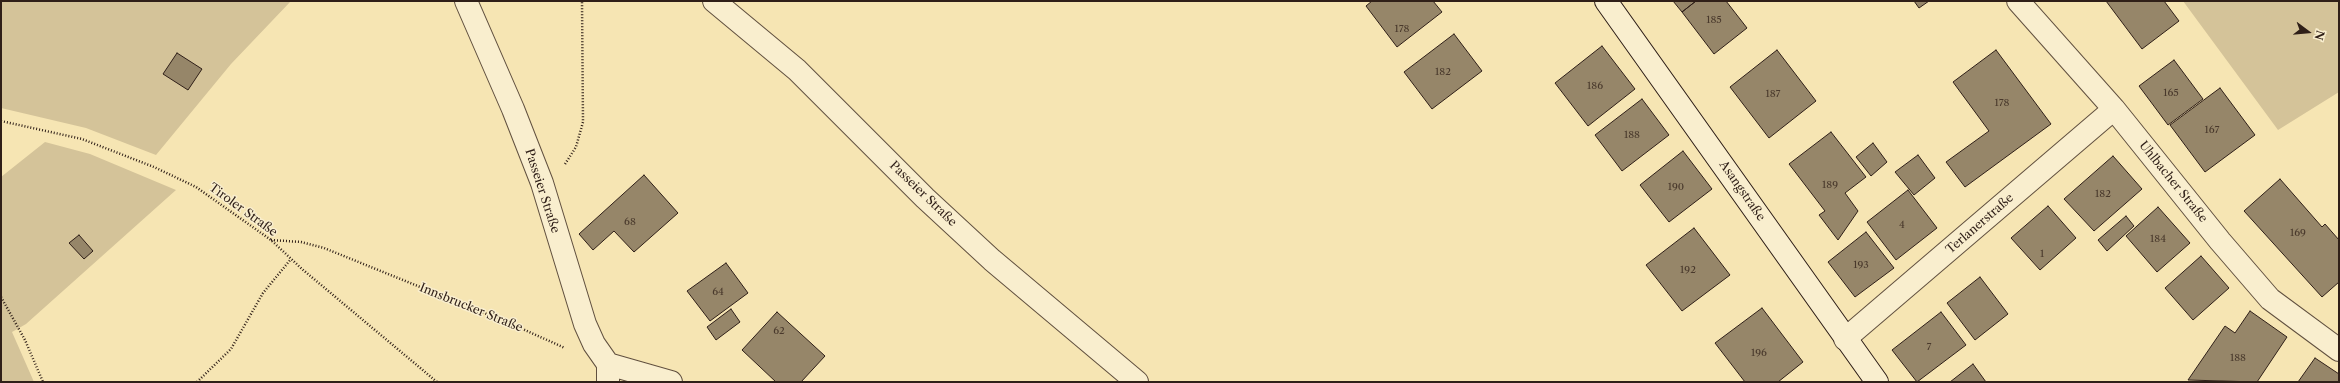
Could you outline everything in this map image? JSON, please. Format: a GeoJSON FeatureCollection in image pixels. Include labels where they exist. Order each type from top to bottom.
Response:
{"type":"FeatureCollection","features":[{"type":"Feature","properties":{"kind":"street","name":"Passeier Straße"},"geometry":{"type":"LineString","coordinates":[[466,1],[513,109],[542,183],[585,324],[608,373]]}},
{"type":"Feature","properties":{"kind":"street","name":"Passeier Straße"},"geometry":{"type":"LineString","coordinates":[[714,1],[797,70],[925,198],[992,260],[1137,382]]}},
{"type":"Feature","properties":{"kind":"street","name":"Asangstraße"},"geometry":{"type":"LineString","coordinates":[[1606,1],[1877,382]]}},
{"type":"Feature","properties":{"kind":"street","name":"Uhlbacher Straße"},"geometry":{"type":"LineString","coordinates":[[2018,1],[2114,109],[2215,235],[2270,299],[2339,350]]}},
{"type":"Feature","properties":{"kind":"street","name":"Terlanerstraße"},"geometry":{"type":"LineString","coordinates":[[1845,339],[2114,109]]}},
{"type":"Feature","properties":{"kind":"street"},"geometry":{"type":"LineString","coordinates":[[608,373],[671,382]]}},
{"type":"Feature","properties":{"kind":"path"},"geometry":{"type":"LineString","coordinates":[[542,183],[559,173],[566,163],[576,147],[583,122],[582,1]]}},
{"type":"Feature","properties":{"kind":"path","name":"Tiroler Straße"},"geometry":{"type":"LineString","coordinates":[[1,121],[82,139],[172,175],[209,195],[271,240],[291,259],[437,382]]}},
{"type":"Feature","properties":{"kind":"path","name":"Innsbrucker Straße"},"geometry":{"type":"LineString","coordinates":[[271,240],[305,242],[324,248],[509,323],[570,350],[608,373]]}},
{"type":"Feature","properties":{"kind":"path"},"geometry":{"type":"LineString","coordinates":[[197,382],[231,349],[263,293],[291,259]]}},
{"type":"Feature","properties":{"kind":"path"},"geometry":{"type":"LineString","coordinates":[[1,297],[25,340],[43,382]]}},
{"type":"Feature","properties":{"kind":"shaded area"},"geometry":{"type":"Polygon","coordinates":[[[1,1],[291,1],[231,64],[156,155],[86,128],[1,108],[1,1]]]}},
{"type":"Feature","properties":{"kind":"shaded area"},"geometry":{"type":"Polygon","coordinates":[[[2183,1],[2339,1],[2339,92],[2278,130],[2183,1]]]}},
{"type":"Feature","properties":{"kind":"shaded area"},"geometry":{"type":"Polygon","coordinates":[[[45,142],[90,154],[176,190],[26,324],[12,332],[34,382],[1,382],[1,177],[45,142]]]}},
{"type":"Feature","properties":{"kind":"building"},"geometry":{"type":"Polygon","coordinates":[[[1372,1],[1433,1],[1442,12],[1397,47],[1366,6],[1372,1]]]}},
{"type":"Feature","properties":{"kind":"building"},"geometry":{"type":"Polygon","coordinates":[[[1673,1],[1696,1],[1682,12],[1673,1]]]}},
{"type":"Feature","properties":{"kind":"building"},"geometry":{"type":"Polygon","coordinates":[[[1696,1],[1726,1],[1747,28],[1714,54],[1682,12],[1696,1]]]}},
{"type":"Feature","properties":{"kind":"building"},"geometry":{"type":"Polygon","coordinates":[[[1914,1],[1929,1],[1919,8],[1914,1]]]}},
{"type":"Feature","properties":{"kind":"building"},"geometry":{"type":"Polygon","coordinates":[[[2106,1],[2164,1],[2179,21],[2142,49],[2106,1]]]}},
{"type":"Feature","properties":{"kind":"building"},"geometry":{"type":"Polygon","coordinates":[[[1454,34],[1482,71],[1432,109],[1404,72],[1454,34]]]}},
{"type":"Feature","properties":{"kind":"building"},"geometry":{"type":"Polygon","coordinates":[[[1602,46],[1635,89],[1588,126],[1555,83],[1602,46]]]}},
{"type":"Feature","properties":{"kind":"building"},"geometry":{"type":"Polygon","coordinates":[[[1777,50],[1816,101],[1769,138],[1730,87],[1777,50]]]}},
{"type":"Feature","properties":{"kind":"building"},"geometry":{"type":"Polygon","coordinates":[[[1996,50],[2051,124],[1965,187],[1946,162],[1989,131],[1953,82],[1996,50]]]}},
{"type":"Feature","properties":{"kind":"building"},"geometry":{"type":"Polygon","coordinates":[[[177,53],[202,69],[188,90],[163,74],[177,53]]]}},
{"type":"Feature","properties":{"kind":"building"},"geometry":{"type":"Polygon","coordinates":[[[2174,60],[2203,99],[2168,125],[2139,86],[2174,60]]]}},
{"type":"Feature","properties":{"kind":"building"},"geometry":{"type":"Polygon","coordinates":[[[2220,88],[2255,135],[2205,172],[2170,125],[2220,88]]]}},
{"type":"Feature","properties":{"kind":"building"},"geometry":{"type":"Polygon","coordinates":[[[1642,99],[1669,135],[1622,171],[1595,135],[1642,99]]]}},
{"type":"Feature","properties":{"kind":"building"},"geometry":{"type":"Polygon","coordinates":[[[1831,132],[1866,177],[1845,193],[1858,211],[1838,240],[1819,215],[1825,211],[1789,164],[1831,132]]]}},
{"type":"Feature","properties":{"kind":"building"},"geometry":{"type":"Polygon","coordinates":[[[1873,143],[1887,162],[1871,176],[1856,157],[1873,143]]]}},
{"type":"Feature","properties":{"kind":"building"},"geometry":{"type":"Polygon","coordinates":[[[1683,151],[1712,189],[1669,222],[1640,185],[1683,151]]]}},
{"type":"Feature","properties":{"kind":"building"},"geometry":{"type":"Polygon","coordinates":[[[1918,155],[1935,178],[1914,195],[1895,172],[1918,155]]]}},
{"type":"Feature","properties":{"kind":"building"},"geometry":{"type":"Polygon","coordinates":[[[2113,156],[2142,189],[2094,231],[2064,199],[2113,156]]]}},
{"type":"Feature","properties":{"kind":"building"},"geometry":{"type":"Polygon","coordinates":[[[644,175],[678,213],[634,252],[614,231],[593,250],[579,234],[644,175]]]}},
{"type":"Feature","properties":{"kind":"building"},"geometry":{"type":"Polygon","coordinates":[[[2280,179],[2322,227],[2325,224],[2339,240],[2339,282],[2322,297],[2244,211],[2280,179]]]}},
{"type":"Feature","properties":{"kind":"building"},"geometry":{"type":"Polygon","coordinates":[[[1908,190],[1937,228],[1896,260],[1867,222],[1908,190]]]}},
{"type":"Feature","properties":{"kind":"building"},"geometry":{"type":"Polygon","coordinates":[[[2048,206],[2076,238],[2040,270],[2011,238],[2048,206]]]}},
{"type":"Feature","properties":{"kind":"building"},"geometry":{"type":"Polygon","coordinates":[[[2158,207],[2190,243],[2157,272],[2126,236],[2158,207]]]}},
{"type":"Feature","properties":{"kind":"building"},"geometry":{"type":"Polygon","coordinates":[[[2126,216],[2134,226],[2107,251],[2098,240],[2126,216]]]}},
{"type":"Feature","properties":{"kind":"building"},"geometry":{"type":"Polygon","coordinates":[[[1694,228],[1730,275],[1682,311],[1646,265],[1694,228]]]}},
{"type":"Feature","properties":{"kind":"building"},"geometry":{"type":"Polygon","coordinates":[[[1866,232],[1894,268],[1855,297],[1828,262],[1866,232]]]}},
{"type":"Feature","properties":{"kind":"building"},"geometry":{"type":"Polygon","coordinates":[[[79,235],[93,251],[84,259],[69,243],[79,235]]]}},
{"type":"Feature","properties":{"kind":"building"},"geometry":{"type":"Polygon","coordinates":[[[2201,256],[2229,288],[2193,320],[2165,288],[2201,256]]]}},
{"type":"Feature","properties":{"kind":"building"},"geometry":{"type":"Polygon","coordinates":[[[726,263],[748,293],[710,321],[687,291],[726,263]]]}},
{"type":"Feature","properties":{"kind":"building"},"geometry":{"type":"Polygon","coordinates":[[[1980,277],[2008,314],[1975,340],[1947,303],[1980,277]]]}},
{"type":"Feature","properties":{"kind":"building"},"geometry":{"type":"Polygon","coordinates":[[[1762,308],[1803,362],[1778,382],[1745,382],[1715,343],[1762,308]]]}},
{"type":"Feature","properties":{"kind":"building"},"geometry":{"type":"Polygon","coordinates":[[[731,309],[740,322],[716,340],[707,327],[731,309]]]}},
{"type":"Feature","properties":{"kind":"building"},"geometry":{"type":"Polygon","coordinates":[[[2250,311],[2287,337],[2257,382],[2188,380],[2225,326],[2235,333],[2250,311]]]}},
{"type":"Feature","properties":{"kind":"building"},"geometry":{"type":"Polygon","coordinates":[[[777,312],[825,356],[801,382],[776,382],[742,350],[777,312]]]}},
{"type":"Feature","properties":{"kind":"building"},"geometry":{"type":"Polygon","coordinates":[[[1941,312],[1966,345],[1917,382],[1892,350],[1941,312]]]}},
{"type":"Feature","properties":{"kind":"building"},"geometry":{"type":"Polygon","coordinates":[[[2315,358],[2339,374],[2339,382],[2298,382],[2315,358]]]}},
{"type":"Feature","properties":{"kind":"building"},"geometry":{"type":"Polygon","coordinates":[[[1973,364],[1986,382],[1950,382],[1973,364]]]}}]}
